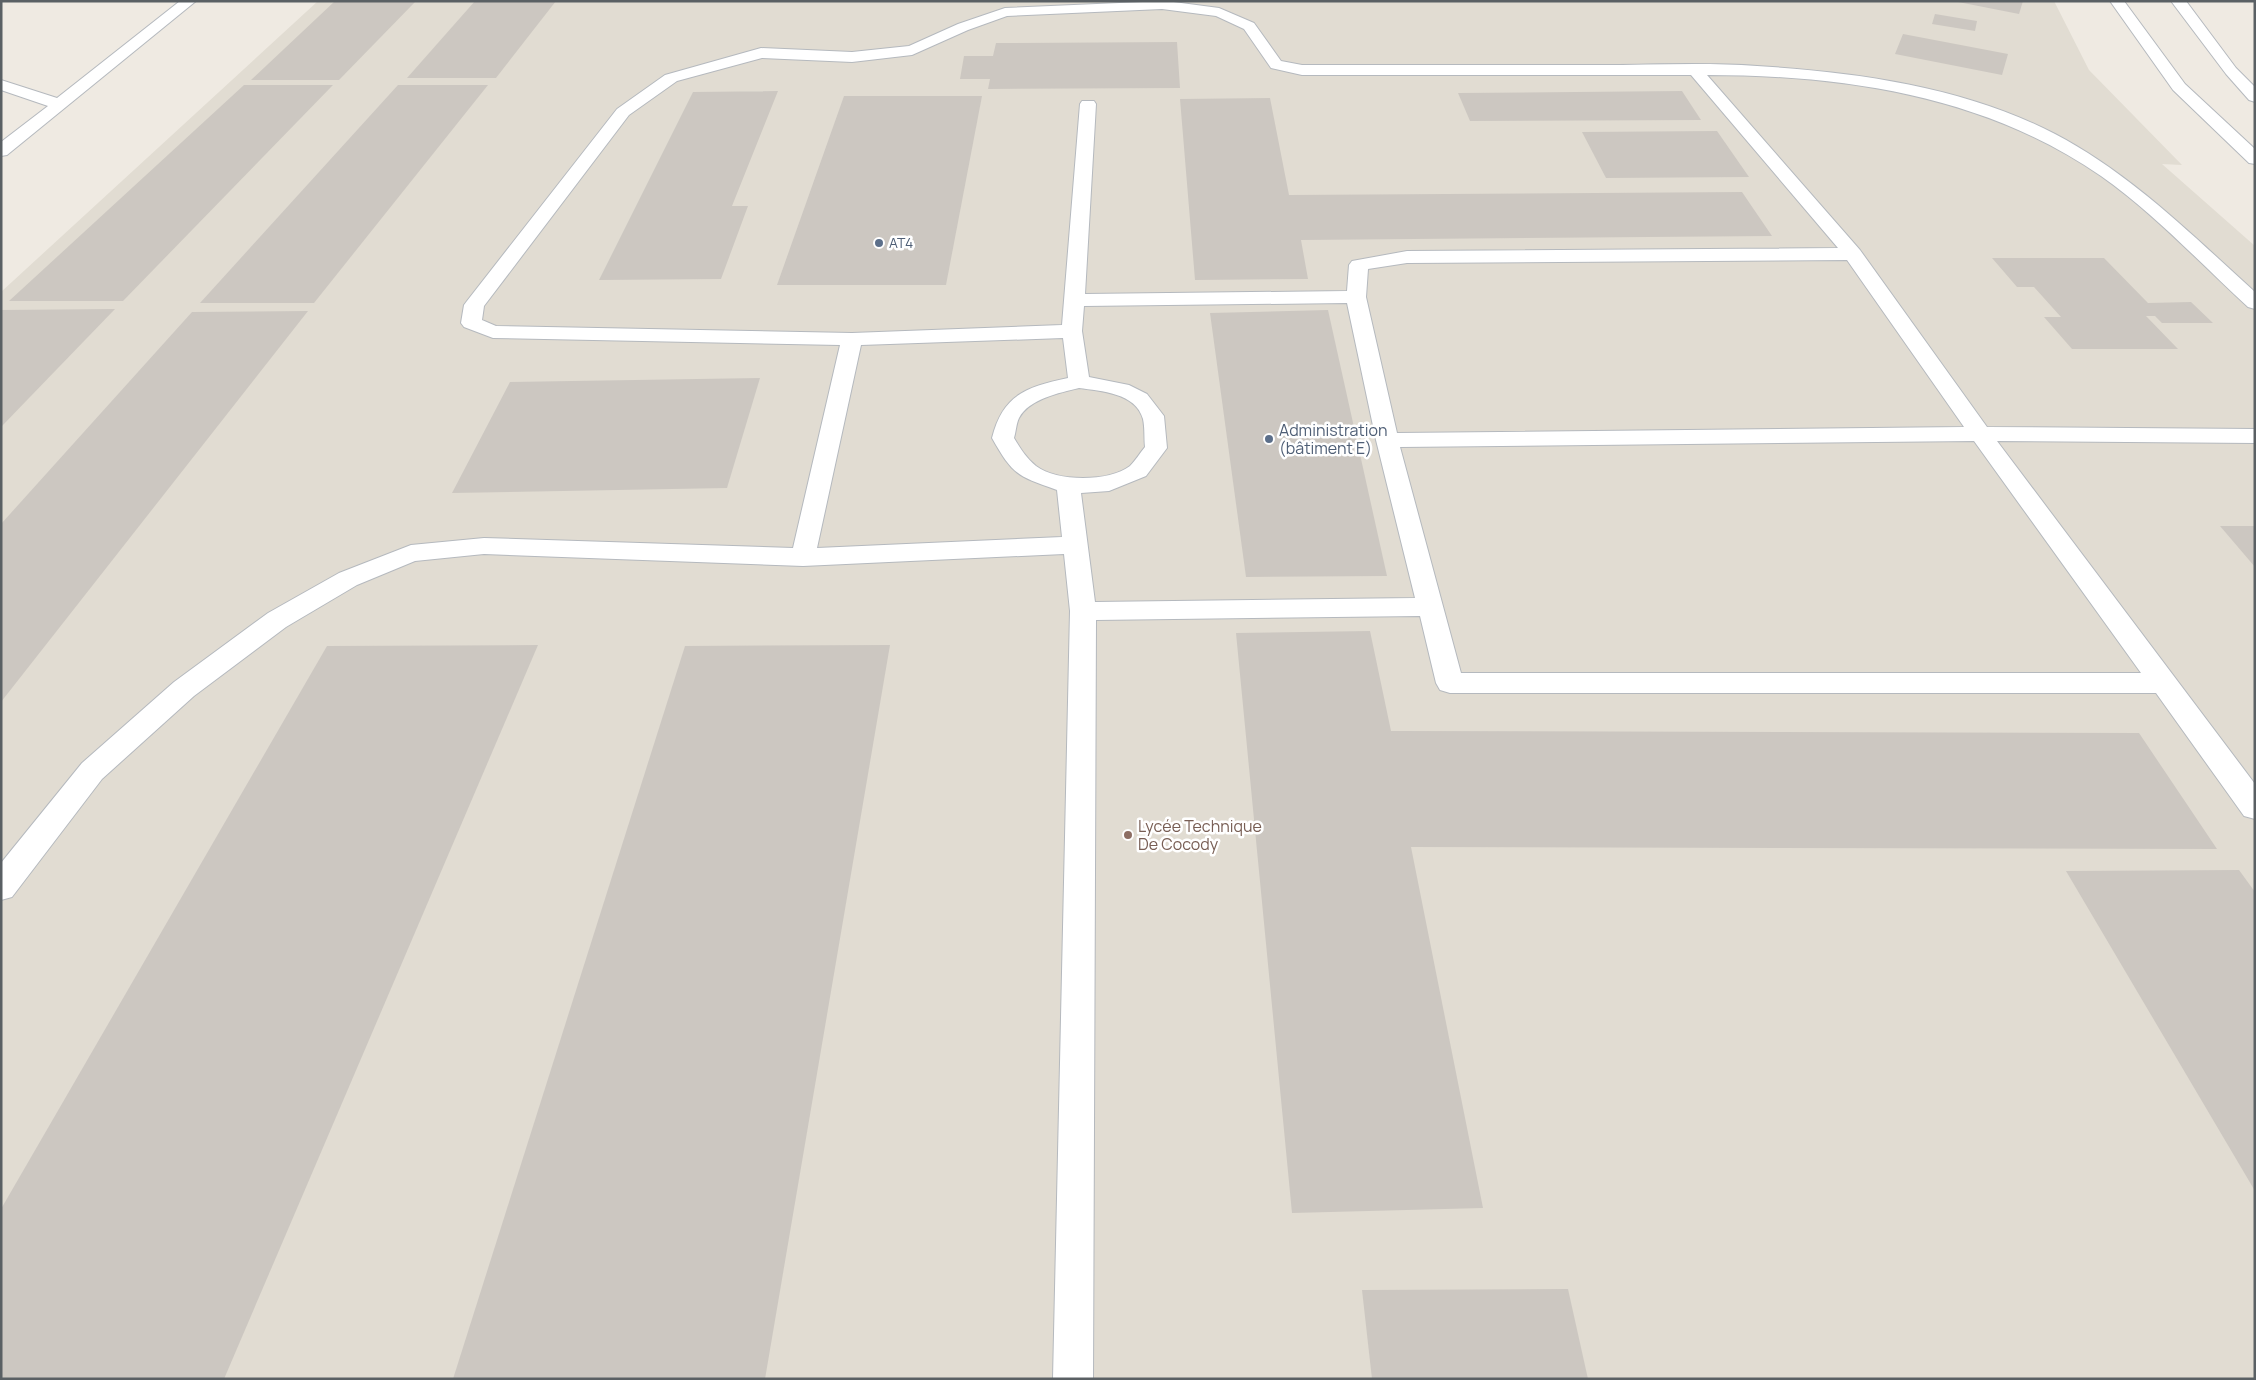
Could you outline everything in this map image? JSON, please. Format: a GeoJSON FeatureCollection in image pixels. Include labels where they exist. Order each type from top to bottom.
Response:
{"type":"FeatureCollection","features":[{"type":"Feature","properties":{"kind":"street"},"geometry":{"type":"LineString","coordinates":[[1,151],[189,1]]}},
{"type":"Feature","properties":{"kind":"street"},"geometry":{"type":"LineString","coordinates":[[2117,1],[2144,42],[2179,87],[2255,159]]}},
{"type":"Feature","properties":{"kind":"street"},"geometry":{"type":"LineString","coordinates":[[2178,1],[2231,71],[2255,97]]}},
{"type":"Feature","properties":{"kind":"street"},"geometry":{"type":"LineString","coordinates":[[1072,331],[852,339],[493,332],[472,323],[474,305],[623,112],[671,78],[761,53],[852,57],[912,50],[963,27],[1006,12],[1162,5],[1219,12],[1249,26],[1276,65],[1302,70],[1755,70],[1828,75],[1945,97],[2021,124],[2085,158],[2142,199],[2255,303]]}},
{"type":"Feature","properties":{"kind":"street"},"geometry":{"type":"LineString","coordinates":[[1695,70],[1853,254],[1980,434],[2255,807]]}},
{"type":"Feature","properties":{"kind":"street"},"geometry":{"type":"LineString","coordinates":[[1,85],[59,104]]}},
{"type":"Feature","properties":{"kind":"street"},"geometry":{"type":"LineString","coordinates":[[1079,382],[1072,331],[1088,104]]}},
{"type":"Feature","properties":{"kind":"street"},"geometry":{"type":"LineString","coordinates":[[1853,254],[1406,257],[1359,265],[1356,297],[1387,440],[1450,683],[2162,683]]}},
{"type":"Feature","properties":{"kind":"street"},"geometry":{"type":"LineString","coordinates":[[1074,300],[1356,297]]}},
{"type":"Feature","properties":{"kind":"street"},"geometry":{"type":"LineString","coordinates":[[803,557],[852,339]]}},
{"type":"Feature","properties":{"kind":"street"},"geometry":{"type":"LineString","coordinates":[[1079,382],[1116,386],[1139,398],[1154,417],[1156,448],[1138,470],[1109,483],[1068,486],[1029,472],[1014,457],[1003,438],[1010,415],[1028,398],[1050,388],[1079,382]]}},
{"type":"Feature","properties":{"kind":"street"},"geometry":{"type":"LineString","coordinates":[[1387,440],[1980,434],[2255,436]]}},
{"type":"Feature","properties":{"kind":"street"},"geometry":{"type":"LineString","coordinates":[[1068,486],[1082,611],[1073,1379]]}},
{"type":"Feature","properties":{"kind":"street"},"geometry":{"type":"LineString","coordinates":[[1,887],[92,771],[184,689],[277,620],[348,579],[411,553],[484,546],[803,557],[1076,545]]}},
{"type":"Feature","properties":{"kind":"street"},"geometry":{"type":"LineString","coordinates":[[1082,611],[1430,607]]}},
{"type":"Feature","properties":{"kind":"shaded area","name":"Lycée Technique De Cocody"},"geometry":{"type":"Polygon","coordinates":[[[318,1],[2054,1],[2089,70],[2182,165],[2162,164],[2255,246],[2255,1379],[1,1379],[1,292],[318,1]]]}},
{"type":"Feature","properties":{"kind":"building"},"geometry":{"type":"Polygon","coordinates":[[[335,1],[416,1],[339,80],[251,80],[335,1]]]}},
{"type":"Feature","properties":{"kind":"building"},"geometry":{"type":"Polygon","coordinates":[[[475,1],[556,1],[496,78],[407,78],[475,1]]]}},
{"type":"Feature","properties":{"kind":"building"},"geometry":{"type":"Polygon","coordinates":[[[1953,1],[2023,1],[2019,14],[1953,1]]]}},
{"type":"Feature","properties":{"kind":"building"},"geometry":{"type":"Polygon","coordinates":[[[1935,14],[1977,21],[1975,31],[1932,24],[1935,14]]]}},
{"type":"Feature","properties":{"kind":"building"},"geometry":{"type":"Polygon","coordinates":[[[1903,34],[2008,54],[2002,75],[1895,54],[1903,34]]]}},
{"type":"Feature","properties":{"kind":"building"},"geometry":{"type":"Polygon","coordinates":[[[1177,42],[1180,88],[988,89],[990,79],[960,79],[964,56],[993,56],[996,43],[1177,42]]]}},
{"type":"Feature","properties":{"kind":"building"},"geometry":{"type":"Polygon","coordinates":[[[244,85],[333,85],[123,301],[9,301],[244,85]]]}},
{"type":"Feature","properties":{"kind":"building"},"geometry":{"type":"Polygon","coordinates":[[[398,85],[488,85],[314,303],[200,303],[398,85]]]}},
{"type":"Feature","properties":{"kind":"building"},"geometry":{"type":"Polygon","coordinates":[[[778,91],[732,206],[748,206],[721,279],[599,280],[693,92],[778,91]]]}},
{"type":"Feature","properties":{"kind":"building"},"geometry":{"type":"Polygon","coordinates":[[[1682,91],[1701,120],[1470,121],[1458,93],[1682,91]]]}},
{"type":"Feature","properties":{"kind":"building"},"geometry":{"type":"Polygon","coordinates":[[[844,96],[982,96],[946,285],[777,285],[844,96]]]}},
{"type":"Feature","properties":{"kind":"building"},"geometry":{"type":"Polygon","coordinates":[[[1270,98],[1289,195],[1742,192],[1772,236],[1301,240],[1308,279],[1195,280],[1180,99],[1270,98]]]}},
{"type":"Feature","properties":{"kind":"building"},"geometry":{"type":"Polygon","coordinates":[[[1717,131],[1749,177],[1606,178],[1582,132],[1717,131]]]}},
{"type":"Feature","properties":{"kind":"building"},"geometry":{"type":"Polygon","coordinates":[[[1992,258],[2104,258],[2148,303],[2191,302],[2213,323],[2162,323],[2155,316],[2146,316],[2178,349],[2072,349],[2044,317],[2061,317],[2034,287],[2017,287],[1992,258]]]}},
{"type":"Feature","properties":{"kind":"building"},"geometry":{"type":"Polygon","coordinates":[[[115,309],[1,427],[1,310],[115,309]]]}},
{"type":"Feature","properties":{"kind":"building"},"geometry":{"type":"Polygon","coordinates":[[[1328,310],[1387,576],[1246,577],[1210,313],[1328,310]]]}},
{"type":"Feature","properties":{"kind":"building"},"geometry":{"type":"Polygon","coordinates":[[[308,311],[1,702],[1,524],[192,312],[308,311]]]}},
{"type":"Feature","properties":{"kind":"building"},"geometry":{"type":"Polygon","coordinates":[[[760,378],[727,488],[452,493],[510,382],[760,378]]]}},
{"type":"Feature","properties":{"kind":"building"},"geometry":{"type":"Polygon","coordinates":[[[2220,526],[2255,526],[2255,567],[2220,526]]]}},
{"type":"Feature","properties":{"kind":"building"},"geometry":{"type":"Polygon","coordinates":[[[1370,631],[1391,731],[2139,733],[2217,849],[1411,847],[1483,1208],[1292,1213],[1236,633],[1370,631]]]}},
{"type":"Feature","properties":{"kind":"building"},"geometry":{"type":"Polygon","coordinates":[[[538,645],[224,1379],[1,1379],[1,1209],[327,646],[538,645]]]}},
{"type":"Feature","properties":{"kind":"building"},"geometry":{"type":"Polygon","coordinates":[[[890,645],[765,1379],[453,1379],[685,646],[890,645]]]}},
{"type":"Feature","properties":{"kind":"building"},"geometry":{"type":"Polygon","coordinates":[[[2239,870],[2255,892],[2255,1191],[2066,871],[2239,870]]]}},
{"type":"Feature","properties":{"kind":"building"},"geometry":{"type":"Polygon","coordinates":[[[1568,1289],[1588,1379],[1372,1379],[1362,1290],[1568,1289]]]}},
{"type":"Feature","properties":{"kind":"place","name":"AT4"},"geometry":{"type":"Point","coordinates":[879,243]}},
{"type":"Feature","properties":{"kind":"place","name":"Administration (bâtiment E)"},"geometry":{"type":"Point","coordinates":[1269,439]}},
{"type":"Feature","properties":{"kind":"place","name":"Lycée Technique De Cocody"},"geometry":{"type":"Point","coordinates":[1128,835]}}]}
